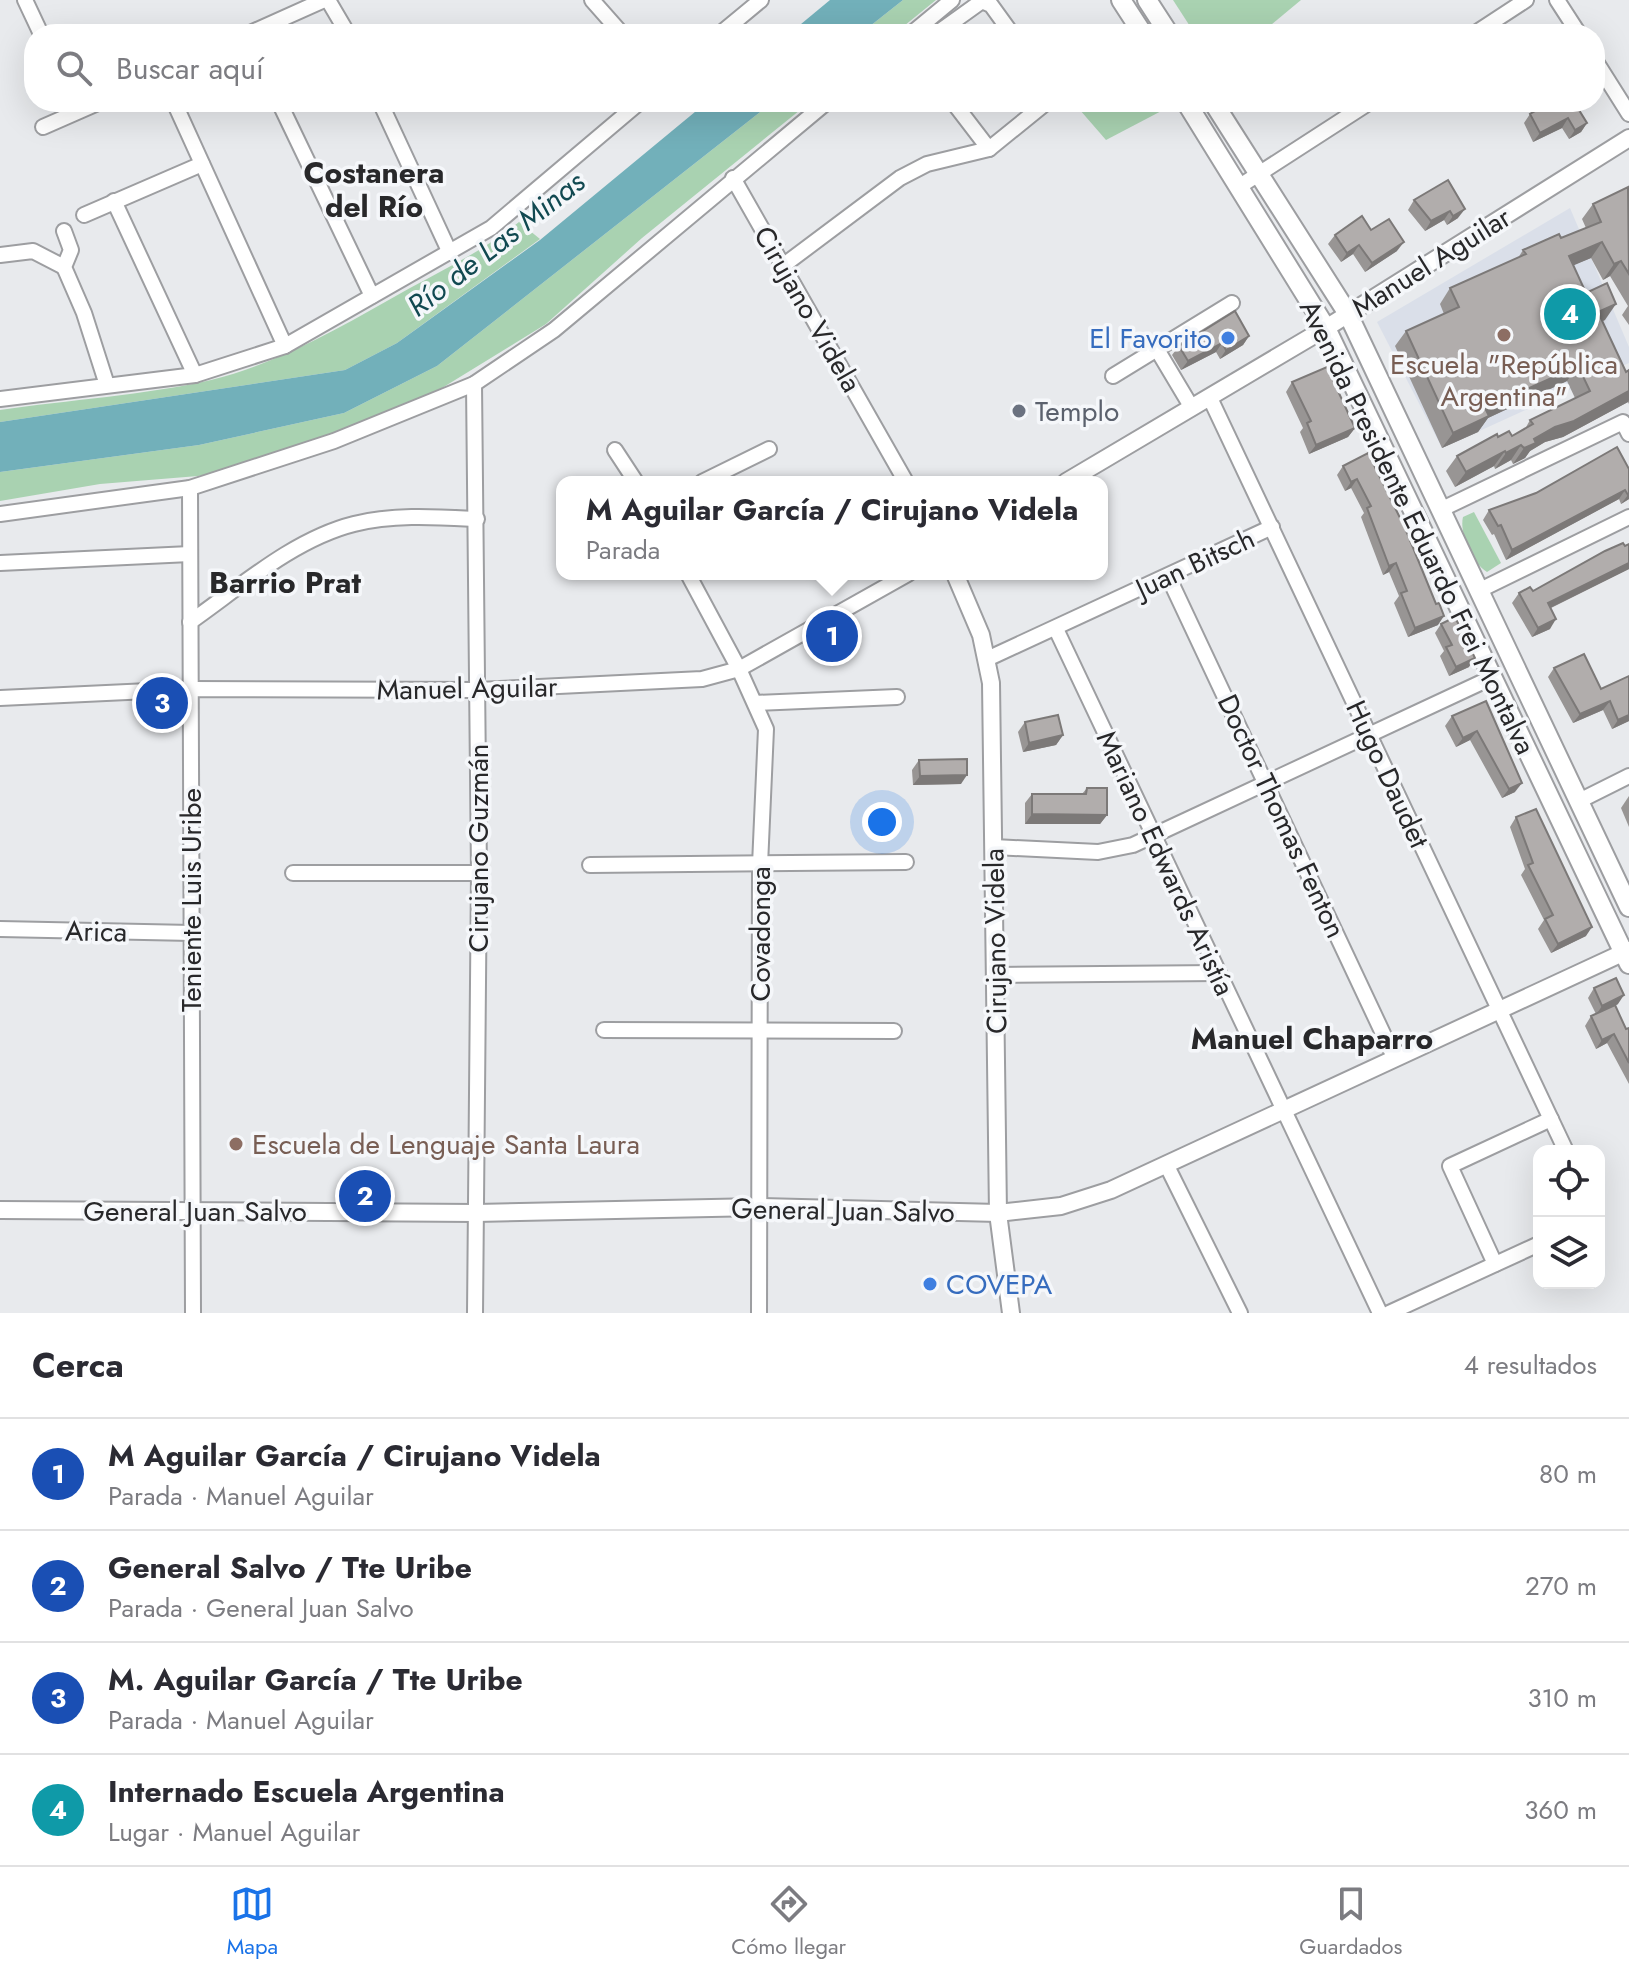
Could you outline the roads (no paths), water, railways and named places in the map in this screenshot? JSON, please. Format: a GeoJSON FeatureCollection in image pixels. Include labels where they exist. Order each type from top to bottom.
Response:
{"type":"FeatureCollection","features":[{"type":"Feature","properties":{"kind":"main road"},"geometry":{"type":"LineString","coordinates":[[1121,0],[1137,24]]}},
{"type":"Feature","properties":{"kind":"main road"},"geometry":{"type":"LineString","coordinates":[[1147,0],[1163,24]]}},
{"type":"Feature","properties":{"kind":"main road","name":"Avenida Presidente Eduardo Frei Montalva"},"geometry":{"type":"LineString","coordinates":[[1192,112],[1326,328],[1627,955]]}},
{"type":"Feature","properties":{"kind":"main road","name":"Avenida Presidente Eduardo Frei Montalva"},"geometry":{"type":"LineString","coordinates":[[1219,112],[1348,314],[1629,907]]}},
{"type":"Feature","properties":{"kind":"street"},"geometry":{"type":"LineString","coordinates":[[25,0],[36,24]]}},
{"type":"Feature","properties":{"kind":"street"},"geometry":{"type":"LineString","coordinates":[[272,24],[328,0],[342,24]]}},
{"type":"Feature","properties":{"kind":"street"},"geometry":{"type":"LineString","coordinates":[[592,0],[613,24]]}},
{"type":"Feature","properties":{"kind":"street"},"geometry":{"type":"LineString","coordinates":[[732,24],[761,0]]}},
{"type":"Feature","properties":{"kind":"street"},"geometry":{"type":"LineString","coordinates":[[923,24],[952,0]]}},
{"type":"Feature","properties":{"kind":"street"},"geometry":{"type":"LineString","coordinates":[[1489,24],[1526,0]]}},
{"type":"Feature","properties":{"kind":"street"},"geometry":{"type":"LineString","coordinates":[[1557,0],[1573,24]]}},
{"type":"Feature","properties":{"kind":"street"},"geometry":{"type":"LineString","coordinates":[[950,24],[982,1],[991,5],[1005,24]]}},
{"type":"Feature","properties":{"kind":"street"},"geometry":{"type":"LineString","coordinates":[[1605,76],[1629,114]]}},
{"type":"Feature","properties":{"kind":"street"},"geometry":{"type":"LineString","coordinates":[[43,127],[66,112]]}},
{"type":"Feature","properties":{"kind":"street"},"geometry":{"type":"LineString","coordinates":[[179,112],[285,346]]}},
{"type":"Feature","properties":{"kind":"street"},"geometry":{"type":"LineString","coordinates":[[284,112],[372,296]]}},
{"type":"Feature","properties":{"kind":"street"},"geometry":{"type":"LineString","coordinates":[[385,112],[450,253]]}},
{"type":"Feature","properties":{"kind":"street"},"geometry":{"type":"LineString","coordinates":[[0,399],[195,375],[285,346],[450,253],[518,208],[628,112]]}},
{"type":"Feature","properties":{"kind":"street"},"geometry":{"type":"LineString","coordinates":[[0,514],[190,488],[334,441],[474,384],[554,330],[815,112]]}},
{"type":"Feature","properties":{"kind":"street"},"geometry":{"type":"LineString","coordinates":[[961,112],[989,149]]}},
{"type":"Feature","properties":{"kind":"street"},"geometry":{"type":"LineString","coordinates":[[784,265],[909,172],[989,149],[1035,112]]}},
{"type":"Feature","properties":{"kind":"street"},"geometry":{"type":"LineString","coordinates":[[1240,186],[1355,112]]}},
{"type":"Feature","properties":{"kind":"street","name":"Manuel Aguilar"},"geometry":{"type":"LineString","coordinates":[[1076,476],[1326,328],[1629,138]]}},
{"type":"Feature","properties":{"kind":"street"},"geometry":{"type":"LineString","coordinates":[[84,215],[202,164]]}},
{"type":"Feature","properties":{"kind":"street","name":"Cirujano Videla"},"geometry":{"type":"LineString","coordinates":[[733,178],[903,476]]}},
{"type":"Feature","properties":{"kind":"street"},"geometry":{"type":"LineString","coordinates":[[114,201],[195,375]]}},
{"type":"Feature","properties":{"kind":"street"},"geometry":{"type":"LineString","coordinates":[[64,231],[71,250],[64,267]]}},
{"type":"Feature","properties":{"kind":"street"},"geometry":{"type":"LineString","coordinates":[[0,255],[33,251],[49,256],[64,267],[84,313],[107,385]]}},
{"type":"Feature","properties":{"kind":"street"},"geometry":{"type":"LineString","coordinates":[[1113,376],[1232,303]]}},
{"type":"Feature","properties":{"kind":"street"},"geometry":{"type":"LineString","coordinates":[[1158,351],[1192,408]]}},
{"type":"Feature","properties":{"kind":"street","name":"Cirujano Guzmán"},"geometry":{"type":"LineString","coordinates":[[474,384],[479,873],[475,1313]]}},
{"type":"Feature","properties":{"kind":"street","name":"Hugo Daudet"},"geometry":{"type":"LineString","coordinates":[[1210,398],[1563,1145]]}},
{"type":"Feature","properties":{"kind":"street"},"geometry":{"type":"LineString","coordinates":[[1440,510],[1626,428]]}},
{"type":"Feature","properties":{"kind":"street"},"geometry":{"type":"LineString","coordinates":[[714,476],[769,449]]}},
{"type":"Feature","properties":{"kind":"street"},"geometry":{"type":"LineString","coordinates":[[615,450],[632,476]]}},
{"type":"Feature","properties":{"kind":"street","name":"Teniente Luis Uribe"},"geometry":{"type":"LineString","coordinates":[[190,488],[193,1313]]}},
{"type":"Feature","properties":{"kind":"street"},"geometry":{"type":"LineString","coordinates":[[190,622],[309,542],[354,524],[418,517],[477,519]]}},
{"type":"Feature","properties":{"kind":"street"},"geometry":{"type":"LineString","coordinates":[[1480,590],[1629,517]]}},
{"type":"Feature","properties":{"kind":"street","name":"Juan Bitsch"},"geometry":{"type":"LineString","coordinates":[[987,659],[1272,527]]}},
{"type":"Feature","properties":{"kind":"street"},"geometry":{"type":"LineString","coordinates":[[0,563],[190,554]]}},
{"type":"Feature","properties":{"kind":"street","name":"Doctor Thomas Fenton"},"geometry":{"type":"LineString","coordinates":[[1168,576],[1394,1057]]}},
{"type":"Feature","properties":{"kind":"street","name":"Covadonga"},"geometry":{"type":"LineString","coordinates":[[691,580],[739,669],[766,729],[760,865],[759,1313]]}},
{"type":"Feature","properties":{"kind":"street","name":"Manuel Aguilar"},"geometry":{"type":"LineString","coordinates":[[0,698],[191,689],[478,690],[702,679],[739,669],[897,580]]}},
{"type":"Feature","properties":{"kind":"street","name":"Cirujano Videla"},"geometry":{"type":"LineString","coordinates":[[957,580],[987,659],[994,847],[998,1213],[1011,1313]]}},
{"type":"Feature","properties":{"kind":"street","name":"Mariano Edwards Aristía"},"geometry":{"type":"LineString","coordinates":[[1056,629],[1380,1313]]}},
{"type":"Feature","properties":{"kind":"street"},"geometry":{"type":"LineString","coordinates":[[994,847],[1111,851],[1153,836],[1493,677]]}},
{"type":"Feature","properties":{"kind":"street"},"geometry":{"type":"LineString","coordinates":[[755,703],[897,697]]}},
{"type":"Feature","properties":{"kind":"street"},"geometry":{"type":"LineString","coordinates":[[1579,801],[1629,776]]}},
{"type":"Feature","properties":{"kind":"street"},"geometry":{"type":"LineString","coordinates":[[590,865],[906,862]]}},
{"type":"Feature","properties":{"kind":"street"},"geometry":{"type":"LineString","coordinates":[[293,873],[479,873]]}},
{"type":"Feature","properties":{"kind":"street","name":"Arica"},"geometry":{"type":"LineString","coordinates":[[0,929],[192,933]]}},
{"type":"Feature","properties":{"kind":"street","name":"General Juan Salvo"},"geometry":{"type":"LineString","coordinates":[[0,1210],[476,1213],[759,1207],[998,1213],[1076,1202],[1166,1164],[1500,1008],[1627,955]]}},
{"type":"Feature","properties":{"kind":"street"},"geometry":{"type":"LineString","coordinates":[[995,975],[1219,973]]}},
{"type":"Feature","properties":{"kind":"street"},"geometry":{"type":"LineString","coordinates":[[604,1030],[894,1031]]}},
{"type":"Feature","properties":{"kind":"street"},"geometry":{"type":"LineString","coordinates":[[1495,1264],[1450,1166],[1551,1119]]}},
{"type":"Feature","properties":{"kind":"street"},"geometry":{"type":"LineString","coordinates":[[1166,1164],[1240,1313]]}},
{"type":"Feature","properties":{"kind":"street"},"geometry":{"type":"LineString","coordinates":[[1389,1313],[1533,1247]]}},
{"type":"Feature","properties":{"kind":"water"},"geometry":{"type":"Polygon","coordinates":[[[830,0],[903,0],[873,24],[801,24],[830,0]]]}},
{"type":"Feature","properties":{"kind":"water"},"geometry":{"type":"Polygon","coordinates":[[[695,112],[760,112],[437,366],[344,413],[199,445],[0,472],[0,422],[345,370],[397,343],[540,240],[695,112]]]}},
{"type":"Feature","properties":{"kind":"place","name":"Internado Escuela Argentina"},"geometry":{"type":"Point","coordinates":[1570,314]}},
{"type":"Feature","properties":{"kind":"place","name":"Escuela \"República Argentina\""},"geometry":{"type":"Point","coordinates":[1504,335]}},
{"type":"Feature","properties":{"kind":"place","name":"El Favorito"},"geometry":{"type":"Point","coordinates":[1228,338]}},
{"type":"Feature","properties":{"kind":"place","name":"Templo"},"geometry":{"type":"Point","coordinates":[1019,411]}},
{"type":"Feature","properties":{"kind":"place","name":"M Aguilar García / Cirujano Videla"},"geometry":{"type":"Point","coordinates":[832,636]}},
{"type":"Feature","properties":{"kind":"place","name":"M. Aguilar García / Tte Uribe"},"geometry":{"type":"Point","coordinates":[162,703]}},
{"type":"Feature","properties":{"kind":"place","name":"Escuela de Lenguaje Santa Laura"},"geometry":{"type":"Point","coordinates":[236,1144]}},
{"type":"Feature","properties":{"kind":"place","name":"General Salvo / Tte Uribe"},"geometry":{"type":"Point","coordinates":[365,1196]}},
{"type":"Feature","properties":{"kind":"place","name":"COVEPA"},"geometry":{"type":"Point","coordinates":[930,1284]}},
{"type":"Feature","properties":{"kind":"district","name":"Costanera del Río"},"geometry":{"type":"Point","coordinates":[374,190]}},
{"type":"Feature","properties":{"kind":"district","name":"Barrio Prat"},"geometry":{"type":"Point","coordinates":[285,583]}},
{"type":"Feature","properties":{"kind":"district","name":"Manuel Chaparro"},"geometry":{"type":"Point","coordinates":[1312,1039]}},
{"type":"Feature","properties":{"kind":"water label","name":"Río de Las Minas"},"geometry":{"type":"Point","coordinates":[496,244]}}]}
